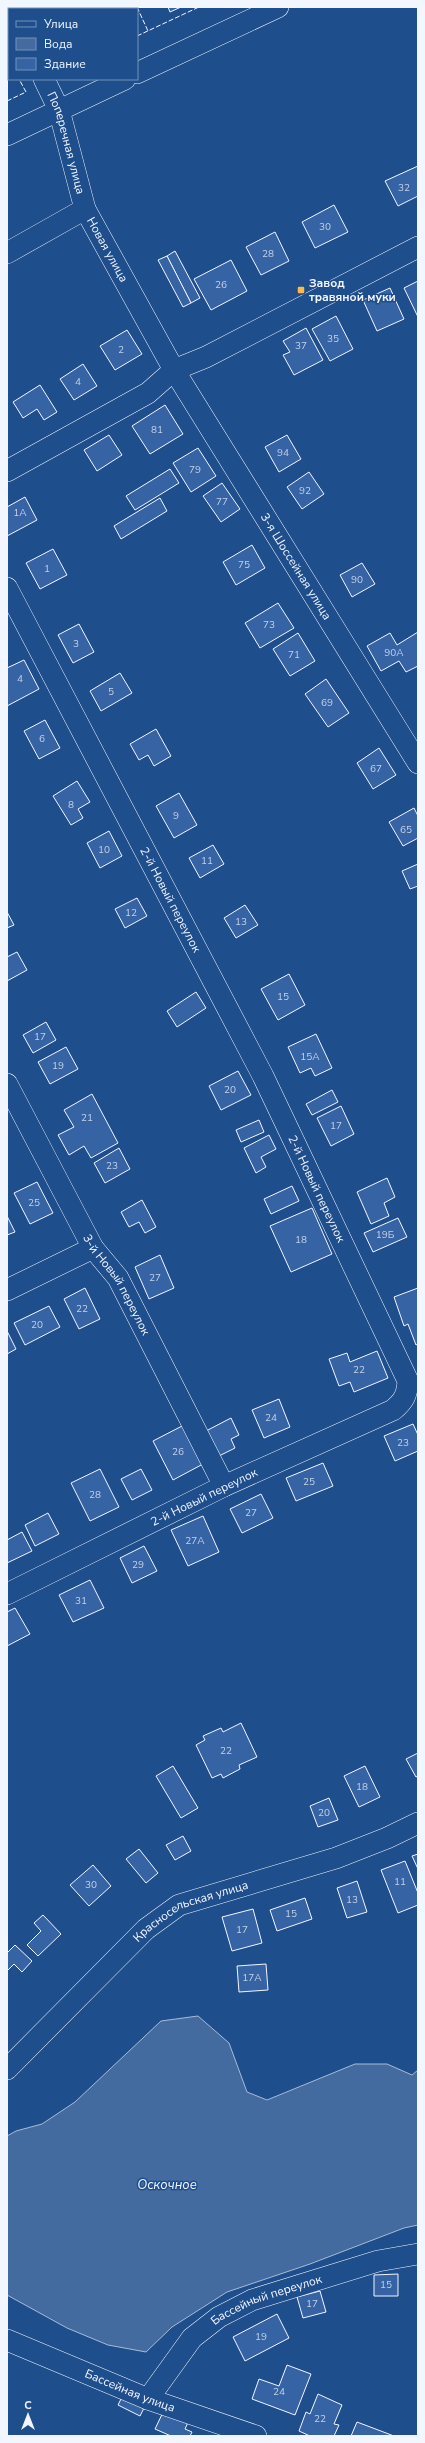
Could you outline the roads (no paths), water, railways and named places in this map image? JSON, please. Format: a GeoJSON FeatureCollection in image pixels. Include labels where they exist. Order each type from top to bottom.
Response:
{"type":"FeatureCollection","features":[{"type":"Feature","properties":{"kind":"street"},"geometry":{"type":"LineString","coordinates":[[138,73],[278,7]]}},
{"type":"Feature","properties":{"kind":"street","name":"Поперечная улица"},"geometry":{"type":"LineString","coordinates":[[44,80],[59,110],[85,209]]}},
{"type":"Feature","properties":{"kind":"street"},"geometry":{"type":"LineString","coordinates":[[7,135],[123,80]]}},
{"type":"Feature","properties":{"kind":"street","name":"Новая улица"},"geometry":{"type":"LineString","coordinates":[[7,253],[85,209],[174,370]]}},
{"type":"Feature","properties":{"kind":"street"},"geometry":{"type":"LineString","coordinates":[[7,471],[148,393],[174,370],[206,357],[418,247]]}},
{"type":"Feature","properties":{"kind":"street","name":"3-я Шоссейная улица"},"geometry":{"type":"LineString","coordinates":[[174,370],[418,763]]}},
{"type":"Feature","properties":{"kind":"street","name":"2-й Новый переулок"},"geometry":{"type":"LineString","coordinates":[[7,588],[263,1076],[408,1381],[408,1392],[403,1402],[393,1410],[224,1486],[7,1594]]}},
{"type":"Feature","properties":{"kind":"street","name":"3-й Новый переулок"},"geometry":{"type":"LineString","coordinates":[[7,1084],[93,1248],[118,1278],[224,1486]]}},
{"type":"Feature","properties":{"kind":"street"},"geometry":{"type":"LineString","coordinates":[[7,1290],[93,1248]]}},
{"type":"Feature","properties":{"kind":"street","name":"Красносельская улица"},"geometry":{"type":"LineString","coordinates":[[7,2069],[146,1929],[178,1905],[336,1858],[387,1838],[418,1823]]}},
{"type":"Feature","properties":{"kind":"street","name":"Бассейный переулок"},"geometry":{"type":"LineString","coordinates":[[148,2399],[192,2338],[219,2317],[252,2300],[378,2261],[418,2254]]}},
{"type":"Feature","properties":{"kind":"street","name":"Бассейная улица"},"geometry":{"type":"LineString","coordinates":[[7,2340],[148,2399],[256,2436]]}},
{"type":"Feature","properties":{"kind":"water","name":"Оскочное"},"geometry":{"type":"Polygon","coordinates":[[[198,2016],[229,2043],[247,2092],[267,2100],[355,2064],[387,2064],[412,2075],[418,2070],[418,2225],[404,2228],[310,2264],[227,2292],[172,2327],[146,2352],[108,2345],[67,2328],[7,2295],[7,2136],[16,2131],[42,2124],[75,2102],[161,2021],[198,2016]]]}},
{"type":"Feature","properties":{"kind":"place","name":"Завод травяной муки"},"geometry":{"type":"Point","coordinates":[301,290]}}]}
